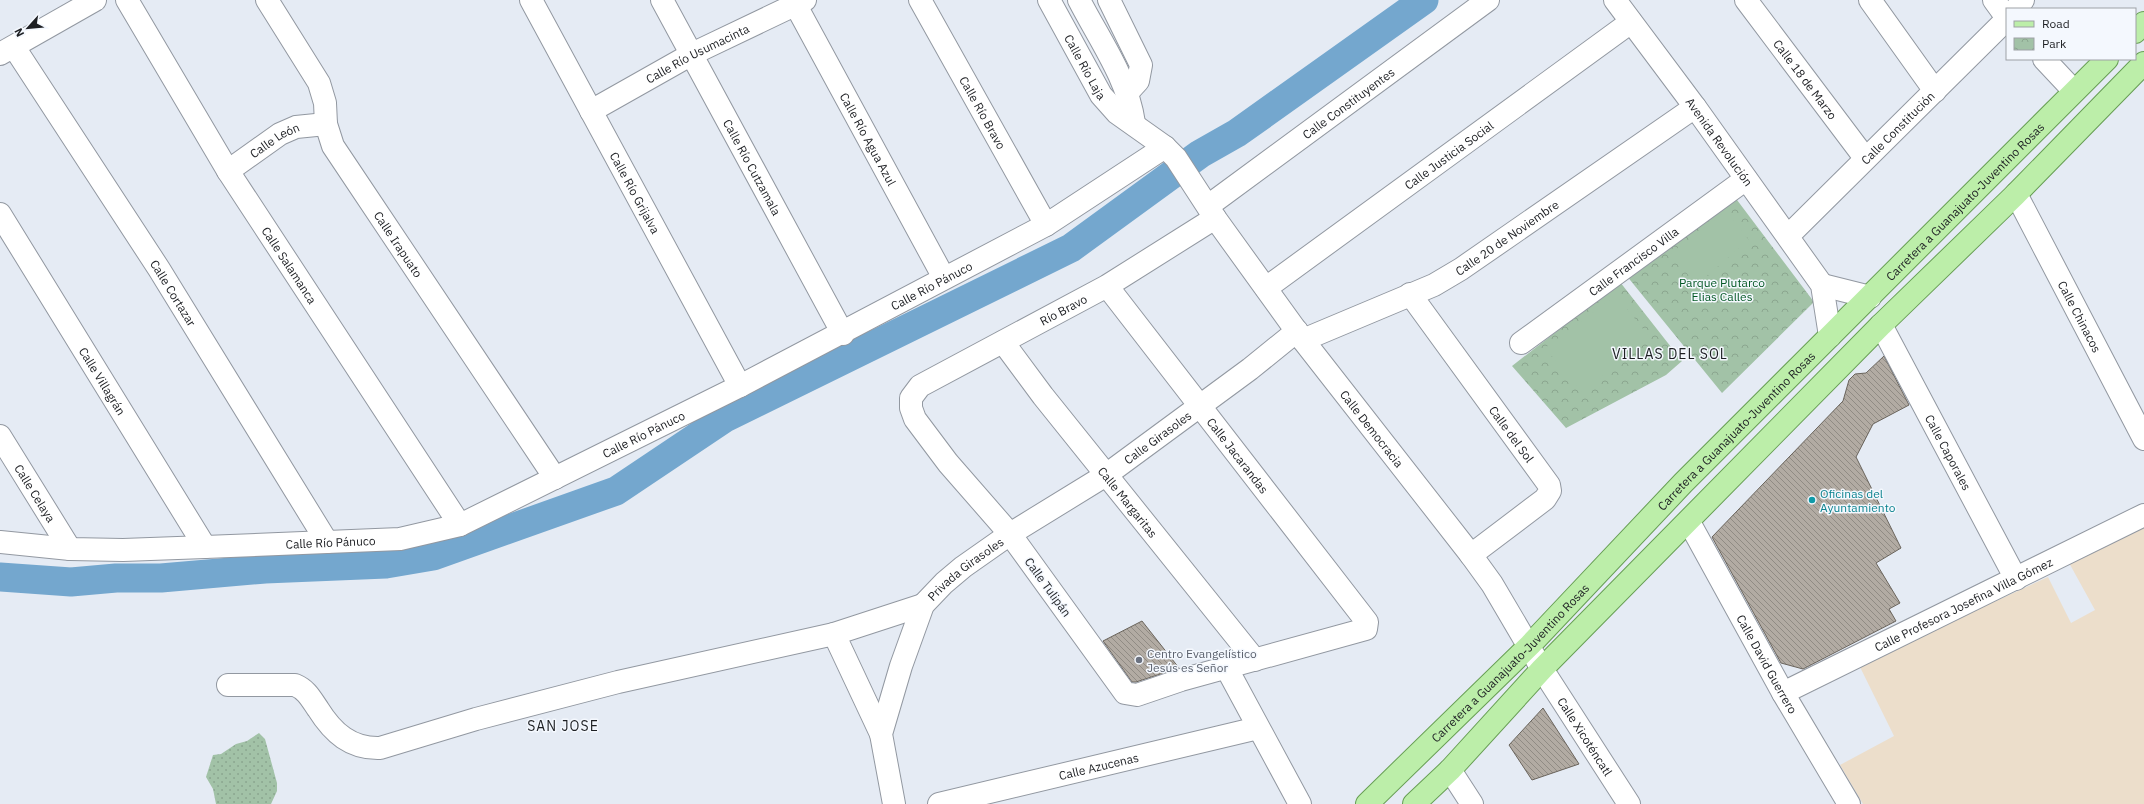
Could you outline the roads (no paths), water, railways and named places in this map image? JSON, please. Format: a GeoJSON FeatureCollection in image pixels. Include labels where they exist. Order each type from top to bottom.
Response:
{"type":"FeatureCollection","features":[{"type":"Feature","properties":{"kind":"main road"},"geometry":{"type":"LineString","coordinates":[[2136,31],[2144,23]]}},
{"type":"Feature","properties":{"kind":"main road","name":"Carretera a Guanajuato-Juventino Rosas"},"geometry":{"type":"LineString","coordinates":[[1367,804],[1530,645],[1729,436],[2106,60]]}},
{"type":"Feature","properties":{"kind":"main road"},"geometry":{"type":"LineString","coordinates":[[1414,804],[1450,770],[1542,669],[1689,522],[1881,325],[2016,194],[2144,63]]}},
{"type":"Feature","properties":{"kind":"main road"},"geometry":{"type":"LineString","coordinates":[[1729,436],[1752,458]]}},
{"type":"Feature","properties":{"kind":"street","name":"Calle Salamanca"},"geometry":{"type":"LineString","coordinates":[[127,0],[228,171],[460,525]]}},
{"type":"Feature","properties":{"kind":"street","name":"Calle Irapuato"},"geometry":{"type":"LineString","coordinates":[[267,0],[319,83],[325,103],[326,124],[333,146],[555,478]]}},
{"type":"Feature","properties":{"kind":"street","name":"Calle Río Grijalva"},"geometry":{"type":"LineString","coordinates":[[531,0],[740,386]]}},
{"type":"Feature","properties":{"kind":"street","name":"Calle Río Cutzamala"},"geometry":{"type":"LineString","coordinates":[[662,0],[843,334]]}},
{"type":"Feature","properties":{"kind":"street","name":"Calle Río Bravo"},"geometry":{"type":"LineString","coordinates":[[920,0],[1046,225]]}},
{"type":"Feature","properties":{"kind":"street","name":"Calle Río Laja"},"geometry":{"type":"LineString","coordinates":[[1049,0],[1101,96],[1117,113],[1134,123],[1171,152],[1207,205]]}},
{"type":"Feature","properties":{"kind":"street","name":"Calle Río Laja"},"geometry":{"type":"LineString","coordinates":[[1078,0],[1127,93],[1132,107],[1134,123]]}},
{"type":"Feature","properties":{"kind":"street"},"geometry":{"type":"LineString","coordinates":[[1109,0],[1141,65],[1138,80],[1127,93]]}},
{"type":"Feature","properties":{"kind":"street","name":"Calle Constituyentes"},"geometry":{"type":"LineString","coordinates":[[1207,205],[1488,0]]}},
{"type":"Feature","properties":{"kind":"street","name":"Avenida Revolución"},"geometry":{"type":"LineString","coordinates":[[1615,0],[1695,107],[1822,285],[1830,336]]}},
{"type":"Feature","properties":{"kind":"street","name":"Calle 18 de Marzo"},"geometry":{"type":"LineString","coordinates":[[1746,0],[1865,158]]}},
{"type":"Feature","properties":{"kind":"street"},"geometry":{"type":"LineString","coordinates":[[1870,0],[1935,91]]}},
{"type":"Feature","properties":{"kind":"street"},"geometry":{"type":"LineString","coordinates":[[1994,0],[2006,18]]}},
{"type":"Feature","properties":{"kind":"street"},"geometry":{"type":"LineString","coordinates":[[2017,8],[2023,0]]}},
{"type":"Feature","properties":{"kind":"street"},"geometry":{"type":"LineString","coordinates":[[7,50],[92,1]]}},
{"type":"Feature","properties":{"kind":"street","name":"Calle Río Usumacinta"},"geometry":{"type":"LineString","coordinates":[[591,111],[692,54],[798,2]]}},
{"type":"Feature","properties":{"kind":"street","name":"Calle Río Agua Azul"},"geometry":{"type":"LineString","coordinates":[[798,2],[944,278]]}},
{"type":"Feature","properties":{"kind":"street","name":"Calle Constitución"},"geometry":{"type":"LineString","coordinates":[[1788,236],[1865,158],[2006,20]]}},
{"type":"Feature","properties":{"kind":"street","name":"Calle Justicia Social"},"geometry":{"type":"LineString","coordinates":[[1266,288],[1631,22]]}},
{"type":"Feature","properties":{"kind":"street","name":"Calle Cortazar"},"geometry":{"type":"LineString","coordinates":[[7,50],[160,269],[327,542]]}},
{"type":"Feature","properties":{"kind":"street"},"geometry":{"type":"LineString","coordinates":[[2045,60],[2074,91]]}},
{"type":"Feature","properties":{"kind":"street","name":"Calle 20 de Noviembre"},"geometry":{"type":"LineString","coordinates":[[1300,336],[1358,318],[1410,294],[1434,285],[1461,269],[1695,107]]}},
{"type":"Feature","properties":{"kind":"street","name":"Calle León"},"geometry":{"type":"LineString","coordinates":[[228,171],[280,134],[296,127],[326,124]]}},
{"type":"Feature","properties":{"kind":"street","name":"Calle Río Pánuco"},"geometry":{"type":"LineString","coordinates":[[0,542],[70,549],[123,550],[205,547],[400,539],[460,525],[843,334],[944,278],[1046,225],[1171,152]]}},
{"type":"Feature","properties":{"kind":"street","name":"Calle Francisco Villa"},"geometry":{"type":"LineString","coordinates":[[1521,343],[1746,179]]}},
{"type":"Feature","properties":{"kind":"street","name":"Calle Chinacos"},"geometry":{"type":"LineString","coordinates":[[2016,194],[2144,439]]}},
{"type":"Feature","properties":{"kind":"street","name":"Río Bravo"},"geometry":{"type":"LineString","coordinates":[[911,398],[920,386],[1107,286],[1207,205]]}},
{"type":"Feature","properties":{"kind":"street","name":"Calle Democracia"},"geometry":{"type":"LineString","coordinates":[[1207,205],[1300,336],[1471,555],[1530,645],[1542,669]]}},
{"type":"Feature","properties":{"kind":"street","name":"Calle Villagrán"},"geometry":{"type":"LineString","coordinates":[[0,214],[205,547]]}},
{"type":"Feature","properties":{"kind":"street"},"geometry":{"type":"LineString","coordinates":[[1822,285],[1870,297]]}},
{"type":"Feature","properties":{"kind":"street","name":"Calle Jacarandas"},"geometry":{"type":"LineString","coordinates":[[1107,286],[1368,626],[1364,630],[1255,660]]}},
{"type":"Feature","properties":{"kind":"street","name":"Calle del Sol"},"geometry":{"type":"LineString","coordinates":[[1410,294],[1549,485],[1550,491],[1545,499],[1471,555]]}},
{"type":"Feature","properties":{"kind":"street","name":"Calle Caporales"},"geometry":{"type":"LineString","coordinates":[[1881,325],[2016,580]]}},
{"type":"Feature","properties":{"kind":"street","name":"Calle Girasoles"},"geometry":{"type":"LineString","coordinates":[[1010,534],[1106,475],[1300,336]]}},
{"type":"Feature","properties":{"kind":"street","name":"Calle Margaritas"},"geometry":{"type":"LineString","coordinates":[[1003,342],[1043,396],[1255,660]]}},
{"type":"Feature","properties":{"kind":"street","name":"Calle Tulipán"},"geometry":{"type":"LineString","coordinates":[[911,398],[911,408],[915,419],[948,463],[1010,534],[1125,693],[1137,695],[1226,667]]}},
{"type":"Feature","properties":{"kind":"street","name":"Calle Celaya"},"geometry":{"type":"LineString","coordinates":[[0,436],[70,549]]}},
{"type":"Feature","properties":{"kind":"street","name":"Calle Profesora Josefina Villa Gómez"},"geometry":{"type":"LineString","coordinates":[[1783,693],[2016,580],[2144,515]]}},
{"type":"Feature","properties":{"kind":"street","name":"Calle David Guerrero"},"geometry":{"type":"LineString","coordinates":[[1689,522],[1783,693],[1849,804]]}},
{"type":"Feature","properties":{"kind":"street","name":"Privada Girasoles"},"geometry":{"type":"LineString","coordinates":[[923,605],[944,583],[1010,534]]}},
{"type":"Feature","properties":{"kind":"street"},"geometry":{"type":"LineString","coordinates":[[228,685],[295,685],[304,689],[326,722],[338,736],[351,743],[367,748],[380,748],[476,719],[618,682],[834,634],[923,605]]}},
{"type":"Feature","properties":{"kind":"street"},"geometry":{"type":"LineString","coordinates":[[880,734],[901,666],[923,605]]}},
{"type":"Feature","properties":{"kind":"street"},"geometry":{"type":"LineString","coordinates":[[834,634],[880,734],[894,804]]}},
{"type":"Feature","properties":{"kind":"street"},"geometry":{"type":"LineString","coordinates":[[1255,660],[1226,667],[1300,804]]}},
{"type":"Feature","properties":{"kind":"street","name":"Calle Xicoténcatl"},"geometry":{"type":"LineString","coordinates":[[1542,669],[1629,804]]}},
{"type":"Feature","properties":{"kind":"street","name":"Calle Azucenas"},"geometry":{"type":"LineString","coordinates":[[939,804],[1258,728]]}},
{"type":"Feature","properties":{"kind":"street"},"geometry":{"type":"LineString","coordinates":[[1450,770],[1472,804]]}},
{"type":"Feature","properties":{"kind":"waterway"},"geometry":{"type":"LineString","coordinates":[[0,577],[71,582],[116,578],[161,578],[265,569],[386,564],[433,556],[616,491],[725,418],[1071,248],[1200,154],[1237,133],[1424,0]]}},
{"type":"Feature","properties":{"kind":"place","name":"Oficinas del Ayuntamiento"},"geometry":{"type":"Point","coordinates":[1812,500]}},
{"type":"Feature","properties":{"kind":"place","name":"Centro Evangelístico Jesús es Señor"},"geometry":{"type":"Point","coordinates":[1139,660]}},
{"type":"Feature","properties":{"kind":"district","name":"VILLAS DEL SOL"},"geometry":{"type":"Point","coordinates":[1670,354]}},
{"type":"Feature","properties":{"kind":"district","name":"SAN JOSE"},"geometry":{"type":"Point","coordinates":[563,726]}},
{"type":"Feature","properties":{"kind":"park label","name":"Parque Plutarco Elias Calles"},"geometry":{"type":"Point","coordinates":[1722,289]}}]}
